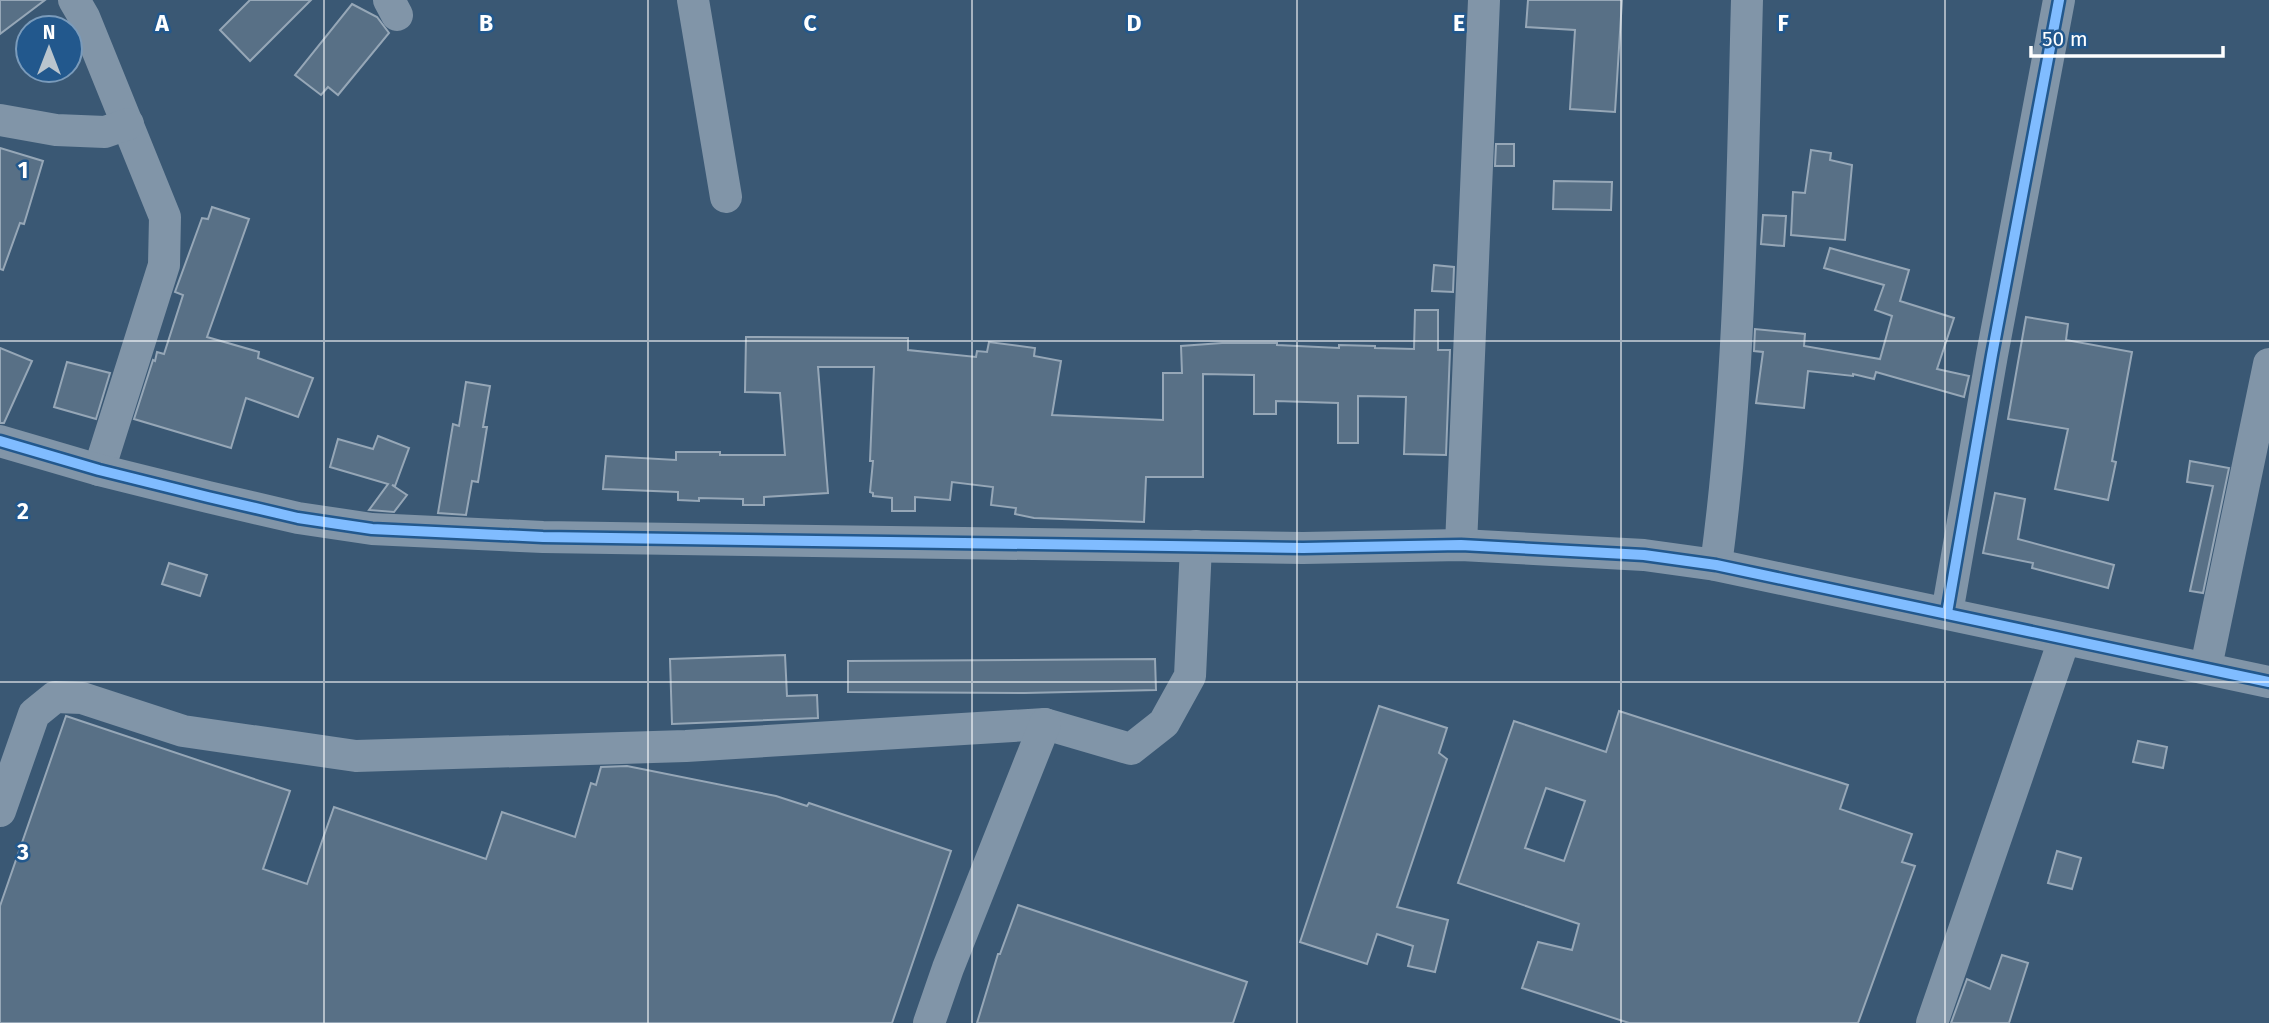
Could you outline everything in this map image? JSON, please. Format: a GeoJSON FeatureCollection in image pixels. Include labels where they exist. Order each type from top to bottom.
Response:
{"type":"FeatureCollection","features":[{"type":"Feature","properties":{"kind":"street"},"geometry":{"type":"LineString","coordinates":[[74,0],[84,18],[165,217],[164,265],[99,470]]}},
{"type":"Feature","properties":{"kind":"street"},"geometry":{"type":"LineString","coordinates":[[693,0],[726,197]]}},
{"type":"Feature","properties":{"kind":"street"},"geometry":{"type":"LineString","coordinates":[[1461,545],[1484,0]]}},
{"type":"Feature","properties":{"kind":"street"},"geometry":{"type":"LineString","coordinates":[[1716,565],[1727,482],[1741,212],[1747,0]]}},
{"type":"Feature","properties":{"kind":"street"},"geometry":{"type":"LineString","coordinates":[[1947,613],[2059,0]]}},
{"type":"Feature","properties":{"kind":"street"},"geometry":{"type":"LineString","coordinates":[[0,120],[56,130],[105,132],[128,124]]}},
{"type":"Feature","properties":{"kind":"street"},"geometry":{"type":"LineString","coordinates":[[2206,667],[2269,364]]}},
{"type":"Feature","properties":{"kind":"street"},"geometry":{"type":"LineString","coordinates":[[0,441],[99,470],[298,518],[372,529],[543,537],[1303,548],[1461,545],[1631,554],[1716,565],[2269,682]]}},
{"type":"Feature","properties":{"kind":"street"},"geometry":{"type":"LineString","coordinates":[[0,811],[34,714],[55,697],[82,698],[183,731],[356,756],[686,746],[1045,724],[1131,749],[1164,723],[1190,676],[1196,546]]}},
{"type":"Feature","properties":{"kind":"street"},"geometry":{"type":"LineString","coordinates":[[1932,1023],[2064,640]]}},
{"type":"Feature","properties":{"kind":"street"},"geometry":{"type":"LineString","coordinates":[[929,1023],[948,968],[1045,724]]}},
{"type":"Feature","properties":{"kind":"building"},"geometry":{"type":"Polygon","coordinates":[[[0,0],[45,0],[26,14],[14,14],[14,23],[0,34],[0,0]]]}},
{"type":"Feature","properties":{"kind":"building"},"geometry":{"type":"Polygon","coordinates":[[[250,0],[311,0],[250,61],[220,30],[250,0]]]}},
{"type":"Feature","properties":{"kind":"building"},"geometry":{"type":"Polygon","coordinates":[[[1528,0],[1622,0],[1615,112],[1570,109],[1575,30],[1526,27],[1528,0]]]}},
{"type":"Feature","properties":{"kind":"building"},"geometry":{"type":"Polygon","coordinates":[[[352,4],[377,17],[389,33],[338,95],[328,87],[321,95],[295,75],[352,4]]]}},
{"type":"Feature","properties":{"kind":"building"},"geometry":{"type":"Polygon","coordinates":[[[1496,144],[1514,144],[1514,166],[1495,166],[1496,144]]]}},
{"type":"Feature","properties":{"kind":"building"},"geometry":{"type":"Polygon","coordinates":[[[0,148],[43,161],[24,224],[20,223],[3,270],[0,269],[0,148]]]}},
{"type":"Feature","properties":{"kind":"building"},"geometry":{"type":"Polygon","coordinates":[[[1811,150],[1831,153],[1830,160],[1852,165],[1845,240],[1791,235],[1793,192],[1805,193],[1811,150]]]}},
{"type":"Feature","properties":{"kind":"building"},"geometry":{"type":"Polygon","coordinates":[[[1554,181],[1612,182],[1611,210],[1553,209],[1554,181]]]}},
{"type":"Feature","properties":{"kind":"building"},"geometry":{"type":"Polygon","coordinates":[[[212,207],[249,219],[207,337],[259,352],[258,358],[313,378],[298,417],[246,398],[231,448],[134,419],[153,360],[155,361],[157,352],[164,354],[183,295],[175,292],[202,218],[208,219],[212,207]]]}},
{"type":"Feature","properties":{"kind":"building"},"geometry":{"type":"Polygon","coordinates":[[[1763,215],[1786,216],[1784,246],[1761,244],[1763,215]]]}},
{"type":"Feature","properties":{"kind":"building"},"geometry":{"type":"Polygon","coordinates":[[[1830,248],[1909,270],[1900,301],[1954,318],[1937,369],[1969,376],[1964,397],[1876,372],[1874,379],[1853,374],[1808,371],[1804,408],[1756,403],[1763,352],[1754,351],[1755,329],[1805,334],[1804,346],[1880,359],[1892,316],[1875,310],[1884,285],[1824,268],[1830,248]]]}},
{"type":"Feature","properties":{"kind":"building"},"geometry":{"type":"Polygon","coordinates":[[[1434,265],[1454,267],[1453,292],[1432,291],[1434,265]]]}},
{"type":"Feature","properties":{"kind":"building"},"geometry":{"type":"Polygon","coordinates":[[[1415,310],[1438,310],[1438,350],[1450,350],[1446,455],[1404,454],[1406,397],[1358,396],[1358,443],[1338,443],[1338,403],[1276,401],[1276,414],[1254,414],[1254,375],[1203,374],[1203,477],[1146,477],[1144,522],[1034,518],[1015,514],[1016,508],[991,505],[993,487],[952,482],[950,500],[915,497],[915,511],[892,511],[892,498],[873,496],[870,492],[874,367],[818,367],[828,493],[764,497],[764,505],[743,505],[743,499],[678,500],[678,492],[603,489],[606,456],[676,460],[676,452],[785,455],[780,393],[745,392],[746,337],[908,338],[908,350],[976,357],[977,351],[987,352],[989,342],[1035,348],[1034,356],[1061,361],[1052,415],[1163,420],[1163,373],[1182,373],[1181,346],[1277,343],[1339,348],[1339,345],[1414,349],[1415,310]]]}},
{"type":"Feature","properties":{"kind":"building"},"geometry":{"type":"Polygon","coordinates":[[[2026,317],[2068,324],[2066,340],[2132,352],[2112,461],[2116,462],[2108,500],[2055,489],[2068,429],[2008,419],[2026,317]]]}},
{"type":"Feature","properties":{"kind":"building"},"geometry":{"type":"Polygon","coordinates":[[[0,348],[32,361],[4,423],[0,423],[0,348]]]}},
{"type":"Feature","properties":{"kind":"building"},"geometry":{"type":"Polygon","coordinates":[[[67,362],[110,373],[96,419],[54,407],[67,362]]]}},
{"type":"Feature","properties":{"kind":"building"},"geometry":{"type":"Polygon","coordinates":[[[466,382],[490,386],[483,427],[487,427],[478,482],[472,481],[466,515],[438,513],[453,424],[459,426],[466,382]]]}},
{"type":"Feature","properties":{"kind":"building"},"geometry":{"type":"Polygon","coordinates":[[[378,436],[409,448],[395,486],[392,485],[407,495],[394,512],[369,510],[388,484],[330,467],[338,439],[373,449],[378,436]]]}},
{"type":"Feature","properties":{"kind":"building"},"geometry":{"type":"Polygon","coordinates":[[[2190,461],[2229,468],[2203,593],[2190,591],[2213,486],[2187,482],[2190,461]]]}},
{"type":"Feature","properties":{"kind":"building"},"geometry":{"type":"Polygon","coordinates":[[[1995,493],[2025,499],[2018,539],[2114,565],[2108,588],[2032,568],[2033,563],[1983,553],[1995,493]]]}},
{"type":"Feature","properties":{"kind":"building"},"geometry":{"type":"Polygon","coordinates":[[[169,563],[207,575],[200,596],[162,584],[169,563]]]}},
{"type":"Feature","properties":{"kind":"building"},"geometry":{"type":"Polygon","coordinates":[[[785,655],[787,696],[817,695],[818,718],[672,724],[670,659],[785,655]]]}},
{"type":"Feature","properties":{"kind":"building"},"geometry":{"type":"Polygon","coordinates":[[[1155,659],[1156,690],[1025,693],[848,692],[848,661],[1155,659]]]}},
{"type":"Feature","properties":{"kind":"building"},"geometry":{"type":"Polygon","coordinates":[[[1379,706],[1447,728],[1439,753],[1447,759],[1397,907],[1448,920],[1435,972],[1408,966],[1413,946],[1377,934],[1367,964],[1300,942],[1379,706]]]}},
{"type":"Feature","properties":{"kind":"building"},"geometry":{"type":"Polygon","coordinates":[[[1619,711],[1848,785],[1840,809],[1912,834],[1902,862],[1915,866],[1858,1023],[1629,1023],[1522,988],[1538,942],[1572,950],[1579,924],[1458,883],[1514,721],[1606,752],[1619,711]],[[1546,788],[1525,848],[1564,861],[1585,801],[1546,788]]]}},
{"type":"Feature","properties":{"kind":"building"},"geometry":{"type":"Polygon","coordinates":[[[66,716],[290,791],[263,869],[307,884],[334,807],[486,859],[502,812],[575,837],[591,783],[596,785],[601,767],[627,766],[776,796],[807,806],[809,803],[951,851],[892,1023],[0,1023],[0,906],[66,716]]]}},
{"type":"Feature","properties":{"kind":"building"},"geometry":{"type":"Polygon","coordinates":[[[2138,741],[2167,747],[2163,768],[2133,762],[2138,741]]]}},
{"type":"Feature","properties":{"kind":"building"},"geometry":{"type":"Polygon","coordinates":[[[2057,851],[2081,858],[2072,889],[2048,883],[2057,851]]]}},
{"type":"Feature","properties":{"kind":"building"},"geometry":{"type":"Polygon","coordinates":[[[1018,905],[1247,982],[1233,1023],[977,1023],[998,954],[1018,905]]]}},
{"type":"Feature","properties":{"kind":"building"},"geometry":{"type":"Polygon","coordinates":[[[2002,955],[2028,963],[2009,1023],[1951,1023],[1967,979],[1990,989],[2002,955]]]}},
{"type":"Feature","properties":{"kind":"cycle path"},"geometry":{"type":"LineString","coordinates":[[1947,613],[1992,355],[2059,0]]}},
{"type":"Feature","properties":{"kind":"cycle path"},"geometry":{"type":"LineString","coordinates":[[0,441],[99,470],[208,497],[298,518],[372,529],[543,537],[1303,548],[1461,545],[1644,555],[1716,565],[2269,682]]}}]}
